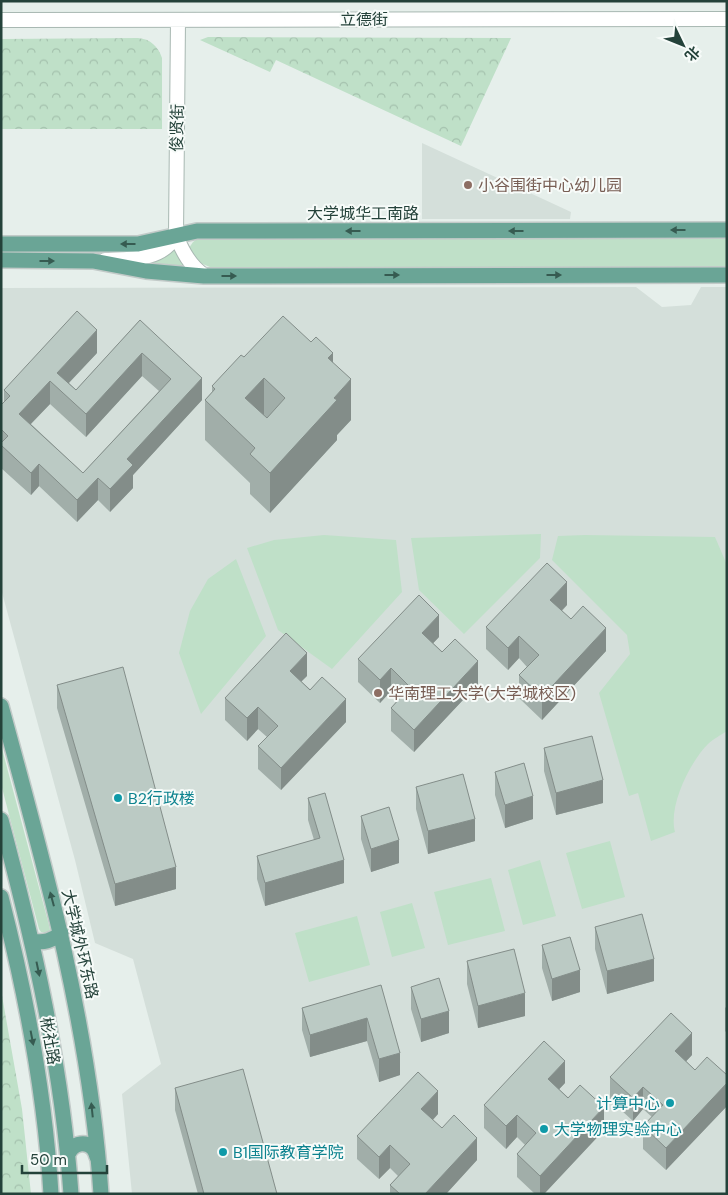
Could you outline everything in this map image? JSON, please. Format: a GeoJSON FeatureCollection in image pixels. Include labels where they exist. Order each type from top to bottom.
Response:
{"type":"FeatureCollection","features":[{"type":"Feature","properties":{"kind":"main road","name":"大学城华工南路"},"geometry":{"type":"LineString","coordinates":[[1,244],[138,244],[204,231],[727,230]]}},
{"type":"Feature","properties":{"kind":"main road"},"geometry":{"type":"LineString","coordinates":[[1,260],[93,261],[146,271],[206,276],[727,275]]}},
{"type":"Feature","properties":{"kind":"main road","name":"大学城外环东路"},"geometry":{"type":"LineString","coordinates":[[1,706],[61,933],[84,1057],[100,1194]]}},
{"type":"Feature","properties":{"kind":"main road"},"geometry":{"type":"LineString","coordinates":[[1,820],[32,941],[55,1062],[71,1194]]}},
{"type":"Feature","properties":{"kind":"main road","name":"彬社路"},"geometry":{"type":"LineString","coordinates":[[1,897],[35,1055],[44,1120],[51,1194]]}},
{"type":"Feature","properties":{"kind":"main road"},"geometry":{"type":"LineString","coordinates":[[32,941],[45,942],[61,933]]}},
{"type":"Feature","properties":{"kind":"main road"},"geometry":{"type":"LineString","coordinates":[[67,1160],[69,1151],[76,1144],[80,1143],[90,1145],[97,1157]]}},
{"type":"Feature","properties":{"kind":"street","name":"立德街"},"geometry":{"type":"LineString","coordinates":[[1,20],[727,19]]}},
{"type":"Feature","properties":{"kind":"street","name":"俊贤街"},"geometry":{"type":"LineString","coordinates":[[178,20],[176,236],[188,260],[206,276]]}},
{"type":"Feature","properties":{"kind":"street"},"geometry":{"type":"LineString","coordinates":[[93,261],[147,257],[163,249],[176,236]]}},
{"type":"Feature","properties":{"kind":"shaded area","name":"小谷围街中心幼儿园"},"geometry":{"type":"Polygon","coordinates":[[[422,143],[571,212],[570,219],[422,219],[422,143]]]}},
{"type":"Feature","properties":{"kind":"shaded area","name":"华南理工大学(大学城校区)"},"geometry":{"type":"Polygon","coordinates":[[[636,287],[662,307],[691,305],[701,287],[727,287],[727,1194],[132,1194],[122,1094],[161,1064],[133,959],[95,943],[75,860],[1,589],[1,288],[636,287]]]}},
{"type":"Feature","properties":{"kind":"green space"},"geometry":{"type":"Polygon","coordinates":[[[208,37],[511,38],[461,146],[276,60],[270,72],[200,40],[208,37]]]}},
{"type":"Feature","properties":{"kind":"green space"},"geometry":{"type":"Polygon","coordinates":[[[138,38],[153,44],[162,58],[162,129],[1,129],[1,39],[138,38]]]}},
{"type":"Feature","properties":{"kind":"green space"},"geometry":{"type":"Polygon","coordinates":[[[727,234],[727,271],[217,270],[198,262],[189,248],[200,237],[727,234]]]}},
{"type":"Feature","properties":{"kind":"green space"},"geometry":{"type":"Polygon","coordinates":[[[174,250],[188,268],[138,264],[165,256],[174,250]]]}},
{"type":"Feature","properties":{"kind":"green space"},"geometry":{"type":"Polygon","coordinates":[[[541,534],[540,558],[464,634],[419,590],[411,538],[541,534]]]}},
{"type":"Feature","properties":{"kind":"green space"},"geometry":{"type":"Polygon","coordinates":[[[324,535],[396,540],[402,592],[332,669],[278,630],[247,548],[274,540],[324,535]]]}},
{"type":"Feature","properties":{"kind":"green space"},"geometry":{"type":"Polygon","coordinates":[[[558,536],[715,537],[727,565],[727,731],[708,744],[688,773],[682,785],[675,810],[675,832],[651,841],[638,793],[629,796],[599,693],[630,654],[627,635],[552,560],[558,536]]]}},
{"type":"Feature","properties":{"kind":"green space"},"geometry":{"type":"Polygon","coordinates":[[[236,559],[266,636],[201,714],[179,653],[190,611],[208,579],[236,559]]]}},
{"type":"Feature","properties":{"kind":"green space"},"geometry":{"type":"Polygon","coordinates":[[[1,745],[49,925],[50,930],[47,933],[41,932],[39,929],[1,784],[1,745]]]}},
{"type":"Feature","properties":{"kind":"green space"},"geometry":{"type":"Polygon","coordinates":[[[610,841],[625,897],[582,909],[566,853],[610,841]]]}},
{"type":"Feature","properties":{"kind":"green space"},"geometry":{"type":"Polygon","coordinates":[[[540,860],[556,916],[523,925],[508,870],[540,860]]]}},
{"type":"Feature","properties":{"kind":"green space"},"geometry":{"type":"Polygon","coordinates":[[[491,878],[505,931],[448,945],[434,892],[491,878]]]}},
{"type":"Feature","properties":{"kind":"green space"},"geometry":{"type":"Polygon","coordinates":[[[412,903],[425,948],[392,957],[380,912],[412,903]]]}},
{"type":"Feature","properties":{"kind":"green space"},"geometry":{"type":"Polygon","coordinates":[[[357,916],[370,965],[309,982],[295,933],[357,916]]]}},
{"type":"Feature","properties":{"kind":"green space"},"geometry":{"type":"Polygon","coordinates":[[[1,990],[22,1109],[31,1194],[1,1194],[1,990]]]}},
{"type":"Feature","properties":{"kind":"building"},"geometry":{"type":"Polygon","coordinates":[[[77,311],[97,330],[57,373],[76,390],[140,320],[202,378],[127,459],[133,465],[110,489],[98,478],[77,500],[39,464],[31,473],[1,445],[8,436],[1,429],[1,405],[10,396],[4,390],[77,311]],[[142,353],[86,414],[50,381],[19,414],[83,473],[171,379],[142,353]]]}},
{"type":"Feature","properties":{"kind":"building"},"geometry":{"type":"Polygon","coordinates":[[[283,316],[311,342],[316,337],[333,353],[328,358],[351,379],[334,398],[337,400],[270,473],[250,454],[255,448],[205,400],[215,389],[212,386],[241,355],[244,357],[283,316]],[[264,378],[245,398],[267,418],[285,398],[264,378]]]}},
{"type":"Feature","properties":{"kind":"building"},"geometry":{"type":"Polygon","coordinates":[[[547,563],[567,582],[550,600],[571,619],[583,606],[606,628],[542,697],[519,675],[539,655],[519,636],[508,648],[486,627],[547,563]]]}},
{"type":"Feature","properties":{"kind":"building"},"geometry":{"type":"Polygon","coordinates":[[[419,595],[439,615],[422,633],[442,652],[455,639],[478,661],[414,730],[391,708],[410,687],[391,668],[380,680],[358,659],[419,595]]]}},
{"type":"Feature","properties":{"kind":"building"},"geometry":{"type":"Polygon","coordinates":[[[286,633],[307,653],[290,671],[310,690],[322,677],[346,699],[281,768],[258,746],[278,726],[258,707],[247,718],[225,698],[286,633]]]}},
{"type":"Feature","properties":{"kind":"building","name":"B2行政楼"},"geometry":{"type":"Polygon","coordinates":[[[123,667],[176,867],[115,884],[57,685],[123,667]]]}},
{"type":"Feature","properties":{"kind":"building"},"geometry":{"type":"Polygon","coordinates":[[[592,736],[603,780],[556,793],[544,748],[592,736]]]}},
{"type":"Feature","properties":{"kind":"building"},"geometry":{"type":"Polygon","coordinates":[[[524,763],[533,796],[505,805],[495,772],[524,763]]]}},
{"type":"Feature","properties":{"kind":"building"},"geometry":{"type":"Polygon","coordinates":[[[463,774],[475,819],[428,831],[416,787],[463,774]]]}},
{"type":"Feature","properties":{"kind":"building"},"geometry":{"type":"Polygon","coordinates":[[[325,793],[344,860],[265,883],[257,856],[320,838],[308,798],[325,793]]]}},
{"type":"Feature","properties":{"kind":"building"},"geometry":{"type":"Polygon","coordinates":[[[389,807],[399,840],[371,849],[361,816],[389,807]]]}},
{"type":"Feature","properties":{"kind":"building"},"geometry":{"type":"Polygon","coordinates":[[[642,914],[654,959],[607,971],[595,927],[642,914]]]}},
{"type":"Feature","properties":{"kind":"building"},"geometry":{"type":"Polygon","coordinates":[[[570,937],[580,970],[552,979],[542,945],[570,937]]]}},
{"type":"Feature","properties":{"kind":"building"},"geometry":{"type":"Polygon","coordinates":[[[514,949],[525,993],[478,1006],[467,961],[514,949]]]}},
{"type":"Feature","properties":{"kind":"building"},"geometry":{"type":"Polygon","coordinates":[[[439,978],[449,1011],[421,1019],[411,987],[439,978]]]}},
{"type":"Feature","properties":{"kind":"building"},"geometry":{"type":"Polygon","coordinates":[[[381,985],[400,1053],[379,1059],[367,1018],[310,1035],[302,1008],[381,985]]]}},
{"type":"Feature","properties":{"kind":"building"},"geometry":{"type":"Polygon","coordinates":[[[671,1013],[692,1033],[675,1051],[695,1070],[707,1057],[727,1075],[727,1083],[666,1148],[643,1126],[663,1105],[643,1087],[633,1098],[610,1077],[671,1013]]]}},
{"type":"Feature","properties":{"kind":"building"},"geometry":{"type":"Polygon","coordinates":[[[544,1041],[565,1061],[548,1079],[568,1098],[580,1085],[604,1107],[540,1176],[517,1154],[536,1133],[517,1115],[506,1126],[484,1105],[544,1041]]]}},
{"type":"Feature","properties":{"kind":"building","name":"B1国际教育学院"},"geometry":{"type":"Polygon","coordinates":[[[243,1069],[277,1194],[204,1194],[175,1088],[243,1069]]]}},
{"type":"Feature","properties":{"kind":"building"},"geometry":{"type":"Polygon","coordinates":[[[418,1072],[438,1091],[421,1109],[442,1128],[454,1115],[477,1138],[425,1194],[400,1194],[390,1185],[410,1164],[390,1145],[379,1157],[357,1136],[418,1072]]]}},
{"type":"Feature","properties":{"kind":"place","name":"小谷围街中心幼儿园"},"geometry":{"type":"Point","coordinates":[468,185]}},
{"type":"Feature","properties":{"kind":"place","name":"华南理工大学(大学城校区)"},"geometry":{"type":"Point","coordinates":[378,693]}},
{"type":"Feature","properties":{"kind":"place","name":"B2行政楼"},"geometry":{"type":"Point","coordinates":[118,798]}},
{"type":"Feature","properties":{"kind":"place","name":"计算中心"},"geometry":{"type":"Point","coordinates":[670,1103]}},
{"type":"Feature","properties":{"kind":"place","name":"大学物理实验中心"},"geometry":{"type":"Point","coordinates":[544,1129]}},
{"type":"Feature","properties":{"kind":"place","name":"B1国际教育学院"},"geometry":{"type":"Point","coordinates":[223,1152]}}]}
